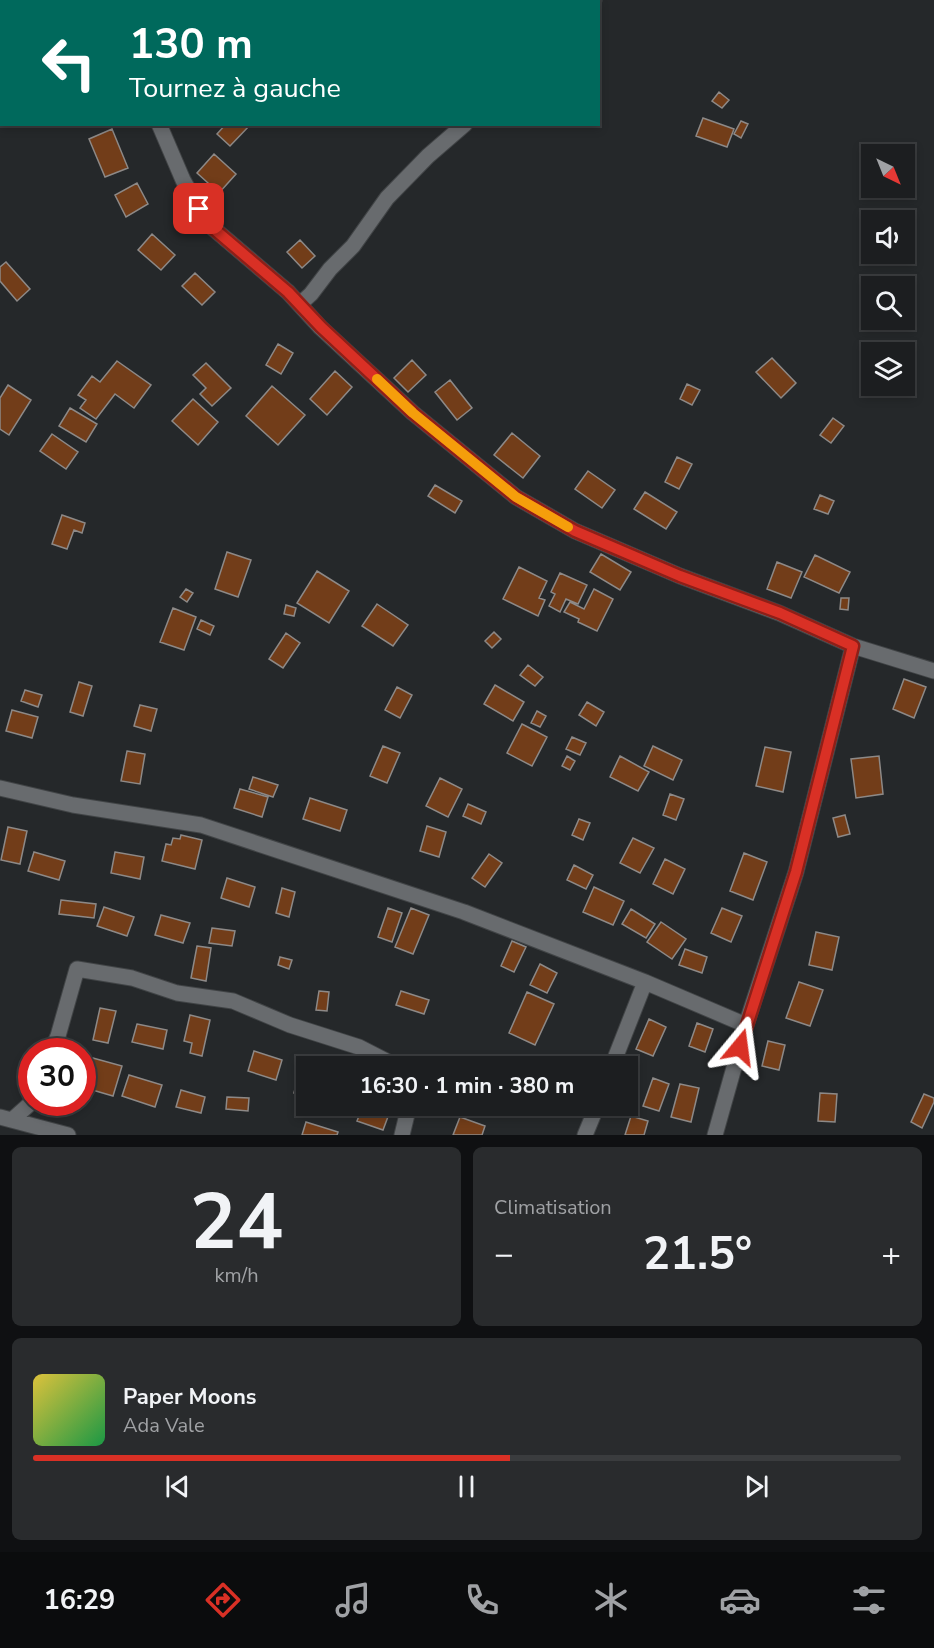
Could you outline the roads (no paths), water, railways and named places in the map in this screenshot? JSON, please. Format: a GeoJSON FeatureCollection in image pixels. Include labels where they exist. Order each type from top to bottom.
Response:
{"type":"FeatureCollection","features":[{"type":"Feature","properties":{"kind":"street"},"geometry":{"type":"LineString","coordinates":[[160,126],[183,180],[207,223],[288,292],[321,327],[413,413],[516,497],[575,531],[680,576],[780,613],[853,646],[934,671]]}},
{"type":"Feature","properties":{"kind":"street"},"geometry":{"type":"LineString","coordinates":[[300,304],[352,246],[387,198],[428,156],[463,126]]}},
{"type":"Feature","properties":{"kind":"street"},"geometry":{"type":"LineString","coordinates":[[715,1135],[746,1025],[796,872],[853,646]]}},
{"type":"Feature","properties":{"kind":"street"},"geometry":{"type":"LineString","coordinates":[[0,788],[73,805],[201,825],[464,912],[645,982],[746,1025]]}},
{"type":"Feature","properties":{"kind":"street"},"geometry":{"type":"LineString","coordinates":[[57,1038],[77,969],[132,978],[177,993],[233,1000],[290,1025],[359,1047],[377,1056]]}},
{"type":"Feature","properties":{"kind":"street"},"geometry":{"type":"LineString","coordinates":[[616,1056],[645,982]]}},
{"type":"Feature","properties":{"kind":"street"},"geometry":{"type":"LineString","coordinates":[[402,1135],[407,1116]]}},
{"type":"Feature","properties":{"kind":"street"},"geometry":{"type":"LineString","coordinates":[[585,1135],[593,1116]]}},
{"type":"Feature","properties":{"kind":"street"},"geometry":{"type":"LineString","coordinates":[[6,1118],[68,1135]]}}]}
